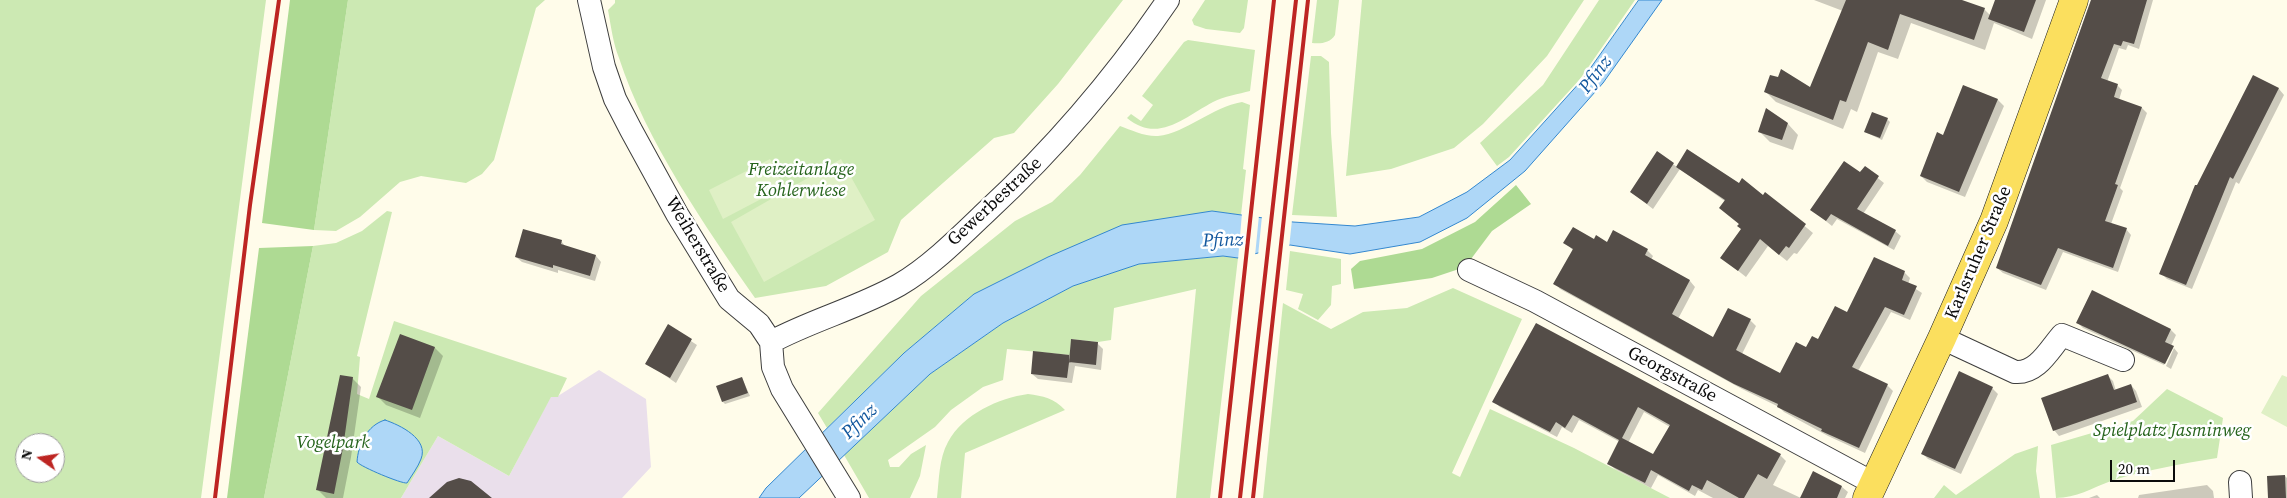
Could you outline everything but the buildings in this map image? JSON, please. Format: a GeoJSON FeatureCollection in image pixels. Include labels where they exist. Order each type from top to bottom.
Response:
{"type":"FeatureCollection","features":[{"type":"Feature","properties":{"kind":"main road","name":"Karlsruher Straße"},"geometry":{"type":"LineString","coordinates":[[1870,490],[1942,338],[2009,184],[2074,0]]}},
{"type":"Feature","properties":{"kind":"street","name":"Weiherstraße"},"geometry":{"type":"LineString","coordinates":[[589,0],[604,67],[615,99],[631,130],[677,214],[729,299],[759,324],[771,342],[774,367],[791,406],[849,498]]}},
{"type":"Feature","properties":{"kind":"street","name":"Gewerbestraße"},"geometry":{"type":"LineString","coordinates":[[771,342],[800,327],[841,312],[900,284],[957,241],[1034,167],[1076,121],[1128,58],[1168,0]]}},
{"type":"Feature","properties":{"kind":"street","name":"Georgstraße"},"geometry":{"type":"LineString","coordinates":[[1469,270],[1535,301],[1870,490]]}},
{"type":"Feature","properties":{"kind":"street"},"geometry":{"type":"LineString","coordinates":[[1942,338],[2015,372],[2024,373],[2033,369],[2062,335],[2123,360]]}},
{"type":"Feature","properties":{"kind":"shaded area"},"geometry":{"type":"Polygon","coordinates":[[[599,370],[646,399],[651,467],[622,498],[401,498],[438,436],[509,476],[551,396],[558,396],[599,370]]]}},
{"type":"Feature","properties":{"kind":"green space"},"geometry":{"type":"Polygon","coordinates":[[[0,0],[266,0],[201,498],[0,498],[0,0]]]}},
{"type":"Feature","properties":{"kind":"green space"},"geometry":{"type":"Polygon","coordinates":[[[290,0],[348,0],[314,230],[262,223],[290,0]]]}},
{"type":"Feature","properties":{"kind":"green space"},"geometry":{"type":"Polygon","coordinates":[[[348,0],[545,0],[536,8],[494,160],[482,174],[466,183],[421,176],[400,182],[360,217],[336,231],[314,230],[348,0]]]}},
{"type":"Feature","properties":{"kind":"green space","name":"Freizeitanlage Kohlerwiese"},"geometry":{"type":"Polygon","coordinates":[[[615,0],[1123,0],[1058,84],[1014,133],[994,138],[901,220],[888,252],[826,286],[755,298],[716,242],[678,182],[645,120],[631,89],[614,40],[608,10],[615,3],[615,0]]]}},
{"type":"Feature","properties":{"kind":"green space"},"geometry":{"type":"Polygon","coordinates":[[[1205,0],[1248,0],[1244,28],[1240,33],[1206,29],[1194,25],[1192,20],[1205,0]]]}},
{"type":"Feature","properties":{"kind":"green space"},"geometry":{"type":"Polygon","coordinates":[[[1317,0],[1339,0],[1335,35],[1328,41],[1312,43],[1317,0]]]}},
{"type":"Feature","properties":{"kind":"green space"},"geometry":{"type":"Polygon","coordinates":[[[1362,0],[1584,0],[1547,56],[1483,124],[1454,148],[1391,169],[1346,176],[1362,0]]]}},
{"type":"Feature","properties":{"kind":"green space"},"geometry":{"type":"Polygon","coordinates":[[[1599,0],[1635,0],[1580,79],[1509,157],[1497,166],[1480,143],[1543,85],[1599,0]]]}},
{"type":"Feature","properties":{"kind":"green space"},"geometry":{"type":"Polygon","coordinates":[[[1188,40],[1255,50],[1250,91],[1217,100],[1182,121],[1160,128],[1150,129],[1138,125],[1127,118],[1131,114],[1141,121],[1153,105],[1142,96],[1184,42],[1188,40]]]}},
{"type":"Feature","properties":{"kind":"green space"},"geometry":{"type":"Polygon","coordinates":[[[1311,56],[1321,56],[1329,62],[1331,133],[1337,217],[1292,215],[1311,56]]]}},
{"type":"Feature","properties":{"kind":"green space"},"geometry":{"type":"Polygon","coordinates":[[[1242,102],[1250,105],[1243,169],[1246,170],[1241,215],[1212,211],[1048,257],[974,294],[904,353],[827,428],[818,413],[921,296],[1015,221],[1052,202],[1080,175],[1120,126],[1144,134],[1158,136],[1179,130],[1220,109],[1242,102]]]}},
{"type":"Feature","properties":{"kind":"green space"},"geometry":{"type":"Polygon","coordinates":[[[770,159],[784,187],[723,219],[709,190],[770,159]]]}},
{"type":"Feature","properties":{"kind":"green space"},"geometry":{"type":"Polygon","coordinates":[[[841,159],[875,220],[764,282],[731,222],[841,159]]]}},
{"type":"Feature","properties":{"kind":"green space"},"geometry":{"type":"Polygon","coordinates":[[[1516,185],[1531,204],[1492,231],[1465,267],[1432,278],[1354,289],[1351,269],[1360,261],[1422,249],[1475,222],[1516,185]]]}},
{"type":"Feature","properties":{"kind":"green space","name":"Vogelpark"},"geometry":{"type":"Polygon","coordinates":[[[387,211],[392,212],[357,356],[360,357],[357,394],[369,399],[394,321],[567,378],[558,397],[551,397],[509,476],[438,436],[401,498],[264,498],[313,246],[336,243],[362,231],[387,211]]]}},
{"type":"Feature","properties":{"kind":"green space"},"geometry":{"type":"Polygon","coordinates":[[[313,246],[264,498],[227,498],[259,248],[313,246]]]}},
{"type":"Feature","properties":{"kind":"green space"},"geometry":{"type":"Polygon","coordinates":[[[1290,251],[1341,259],[1341,284],[1332,286],[1331,305],[1318,320],[1298,309],[1303,294],[1286,290],[1290,251]]]}},
{"type":"Feature","properties":{"kind":"green space"},"geometry":{"type":"Polygon","coordinates":[[[1223,256],[1238,258],[1210,498],[1176,498],[1196,289],[1114,308],[1111,340],[1098,342],[1071,339],[1070,355],[1007,349],[1003,380],[983,387],[951,410],[935,427],[888,460],[890,467],[899,467],[911,454],[926,445],[920,476],[910,498],[869,498],[844,455],[930,374],[1003,323],[1073,286],[1139,264],[1223,256]]]}},
{"type":"Feature","properties":{"kind":"green space"},"geometry":{"type":"Polygon","coordinates":[[[1453,288],[1522,319],[1452,473],[1460,477],[1490,409],[1574,448],[1670,498],[1263,498],[1283,303],[1331,329],[1363,312],[1407,308],[1453,288]]]}},
{"type":"Feature","properties":{"kind":"green space"},"geometry":{"type":"Polygon","coordinates":[[[2282,375],[2287,377],[2287,427],[2261,413],[2282,375]]]}},
{"type":"Feature","properties":{"kind":"green space","name":"Spielplatz Jasminweg"},"geometry":{"type":"Polygon","coordinates":[[[2167,389],[2223,418],[2217,458],[2137,474],[2111,481],[2077,494],[2056,498],[2051,445],[2133,421],[2167,389]]]}},
{"type":"Feature","properties":{"kind":"green space"},"geometry":{"type":"Polygon","coordinates":[[[1028,394],[1048,398],[1065,410],[965,453],[961,498],[937,498],[943,455],[948,442],[955,432],[963,423],[983,409],[1005,399],[1028,394]]]}},
{"type":"Feature","properties":{"kind":"green space"},"geometry":{"type":"Polygon","coordinates":[[[2038,446],[2036,471],[2040,498],[1934,498],[1944,485],[1956,495],[2015,454],[2038,446]]]}},
{"type":"Feature","properties":{"kind":"water","name":"Pfinz"},"geometry":{"type":"Polygon","coordinates":[[[1639,0],[1662,0],[1603,83],[1525,171],[1467,218],[1420,242],[1350,254],[1290,245],[1238,258],[1223,256],[1139,264],[1073,286],[1003,323],[930,374],[799,498],[759,498],[766,488],[904,353],[974,294],[1048,257],[1122,225],[1212,211],[1293,222],[1355,226],[1419,217],[1467,192],[1510,160],[1582,80],[1639,0]]]}},
{"type":"Feature","properties":{"kind":"water"},"geometry":{"type":"Polygon","coordinates":[[[385,420],[405,429],[421,445],[421,459],[407,483],[382,475],[357,462],[359,449],[368,431],[385,420]]]}},
{"type":"Feature","properties":{"kind":"pier"},"geometry":{"type":"Polygon","coordinates":[[[1242,213],[1259,215],[1255,256],[1238,260],[1242,213]]]}},
{"type":"Feature","properties":{"kind":"pier"},"geometry":{"type":"Polygon","coordinates":[[[1262,216],[1292,220],[1289,248],[1258,256],[1262,216]]]}},
{"type":"Feature","properties":{"kind":"railway"},"geometry":{"type":"LineString","coordinates":[[215,498],[250,205],[279,0]]}},
{"type":"Feature","properties":{"kind":"railway"},"geometry":{"type":"LineString","coordinates":[[1220,498],[1274,0]]}},
{"type":"Feature","properties":{"kind":"railway"},"geometry":{"type":"LineString","coordinates":[[1240,498],[1296,0]]}},
{"type":"Feature","properties":{"kind":"railway"},"geometry":{"type":"LineString","coordinates":[[1253,498],[1308,0]]}}]}
